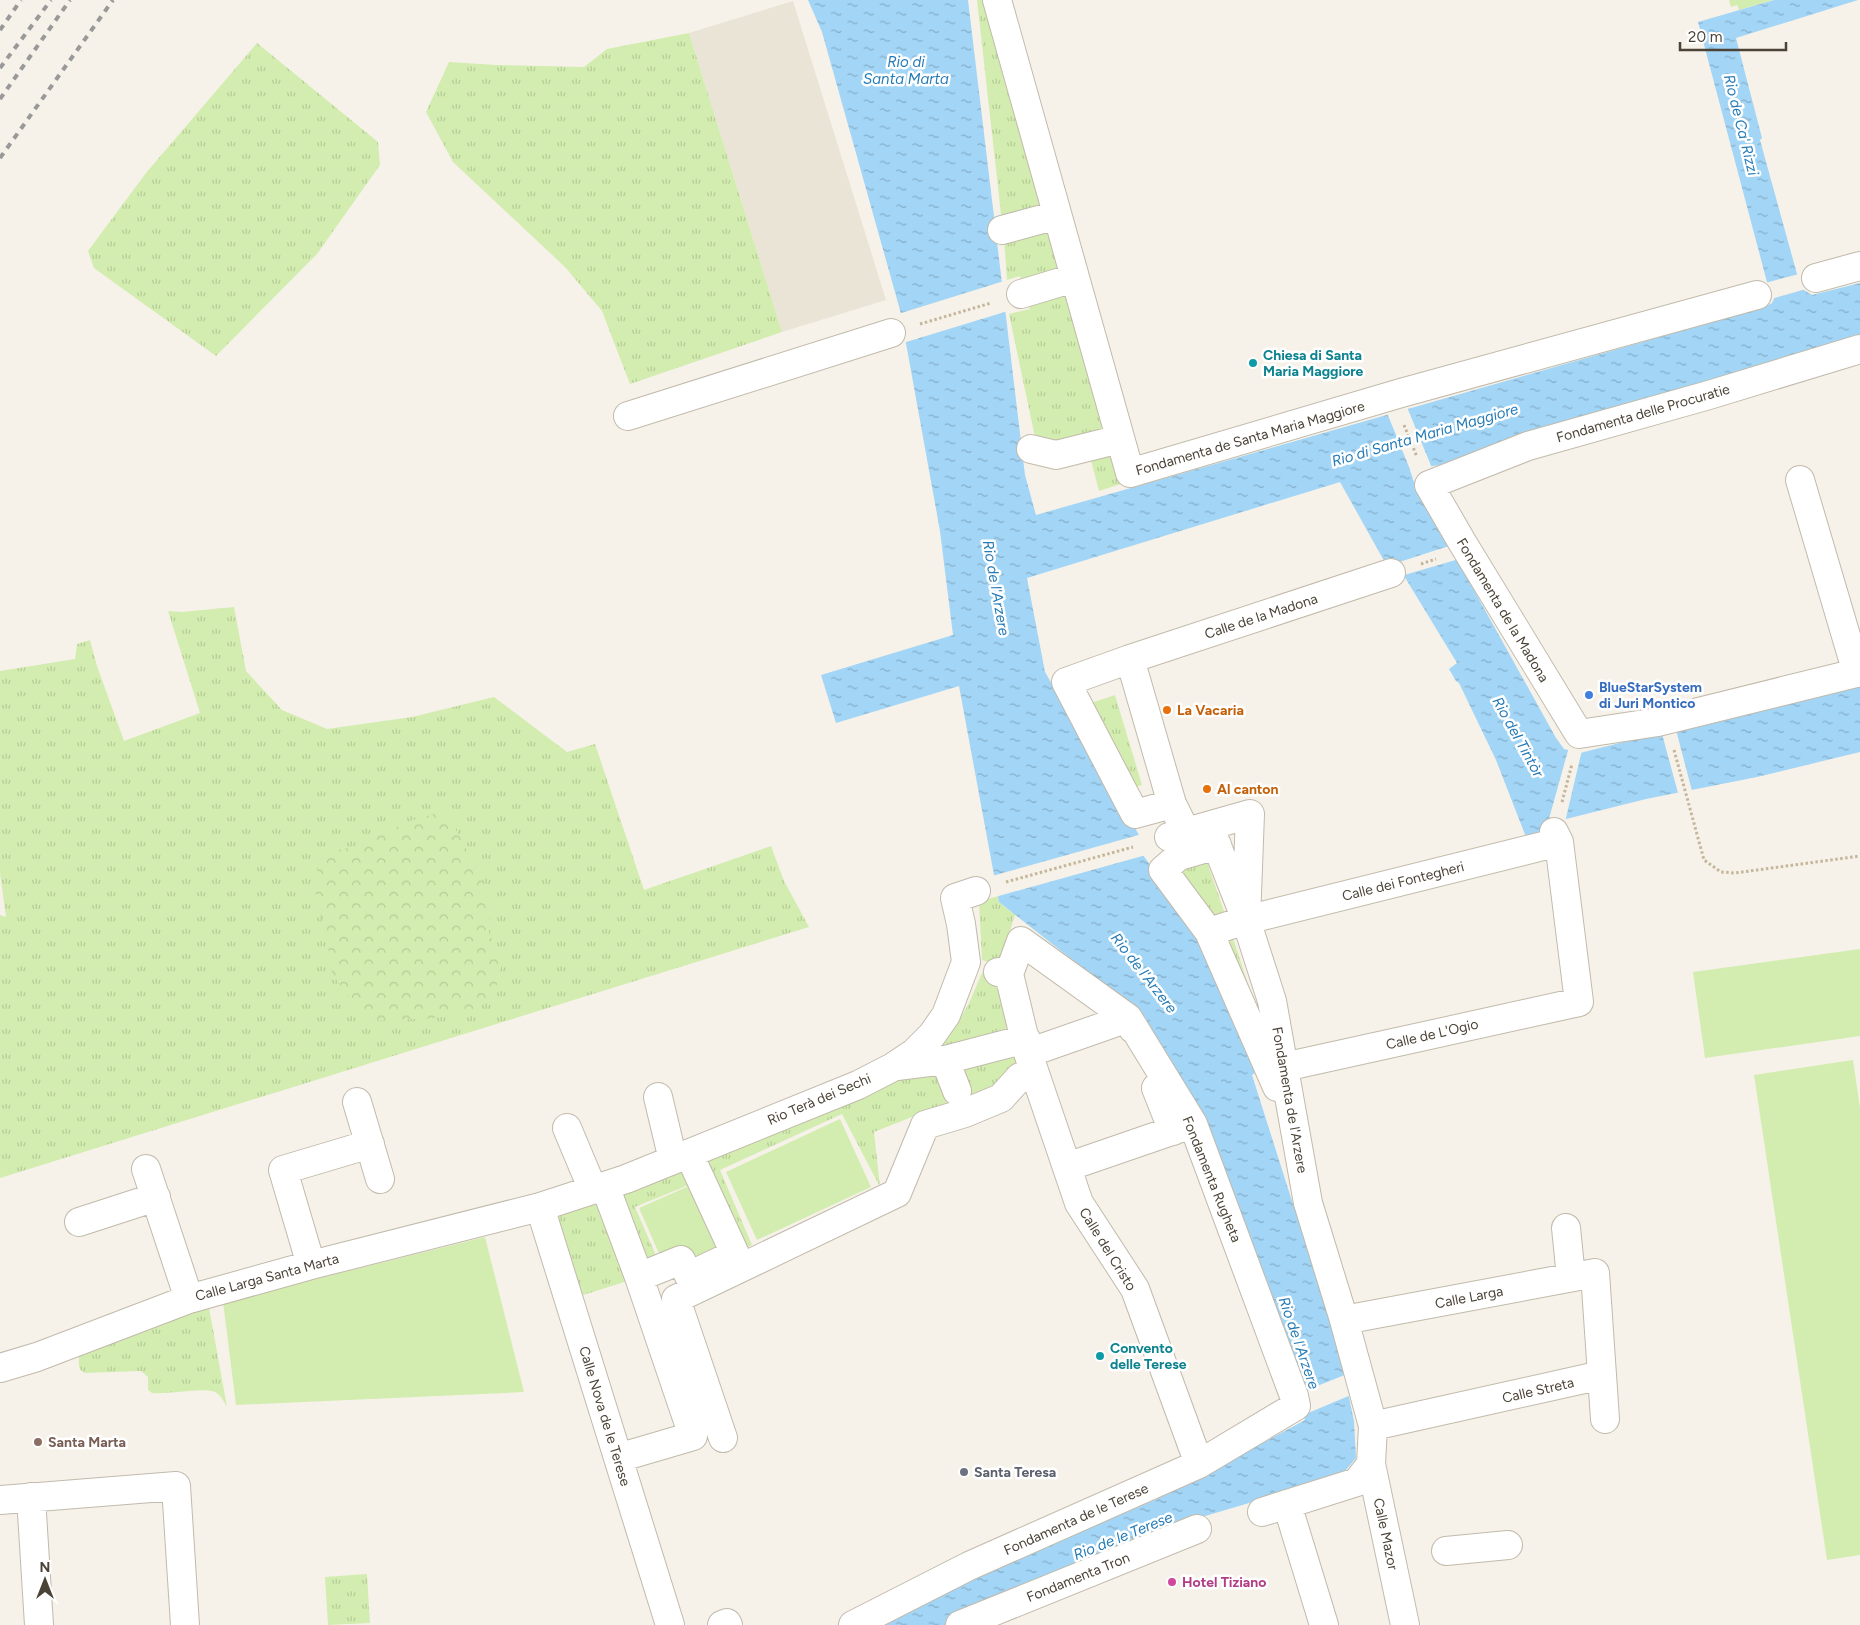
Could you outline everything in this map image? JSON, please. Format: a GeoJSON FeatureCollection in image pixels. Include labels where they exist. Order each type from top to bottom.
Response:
{"type":"FeatureCollection","features":[{"type":"Feature","properties":{"kind":"street","name":"Fondamenta de Santa Maria Maggiore"},"geometry":{"type":"LineString","coordinates":[[996,0],[1130,473],[1392,396],[1758,295]]}},
{"type":"Feature","properties":{"kind":"street"},"geometry":{"type":"LineString","coordinates":[[1002,230],[1057,215]]}},
{"type":"Feature","properties":{"kind":"street"},"geometry":{"type":"LineString","coordinates":[[1816,278],[1860,266]]}},
{"type":"Feature","properties":{"kind":"street"},"geometry":{"type":"LineString","coordinates":[[1021,294],[1074,278]]}},
{"type":"Feature","properties":{"kind":"street"},"geometry":{"type":"LineString","coordinates":[[628,416],[891,333]]}},
{"type":"Feature","properties":{"kind":"street","name":"Fondamenta delle Procuratie"},"geometry":{"type":"LineString","coordinates":[[1429,485],[1528,446],[1709,395],[1860,349]]}},
{"type":"Feature","properties":{"kind":"street"},"geometry":{"type":"LineString","coordinates":[[1031,449],[1056,455],[1120,439]]}},
{"type":"Feature","properties":{"kind":"street"},"geometry":{"type":"LineString","coordinates":[[1579,734],[1666,720],[1858,672],[1800,480]]}},
{"type":"Feature","properties":{"kind":"street","name":"Fondamenta de la Madona"},"geometry":{"type":"LineString","coordinates":[[1429,485],[1579,734]]}},
{"type":"Feature","properties":{"kind":"street","name":"Calle de la Madona"},"geometry":{"type":"LineString","coordinates":[[1170,798],[1135,814],[1066,682],[1128,667],[1392,573]]}},
{"type":"Feature","properties":{"kind":"street"},"geometry":{"type":"LineString","coordinates":[[1128,667],[1170,798],[1194,843],[1246,920]]}},
{"type":"Feature","properties":{"kind":"street"},"geometry":{"type":"LineString","coordinates":[[1128,667],[1194,843]]}},
{"type":"Feature","properties":{"kind":"street","name":"Fondamenta de l'Arzere"},"geometry":{"type":"LineString","coordinates":[[1194,843],[1250,814],[1246,920],[1272,1000],[1278,1069],[1293,1122],[1308,1203],[1344,1320],[1373,1426],[1364,1473]]}},
{"type":"Feature","properties":{"kind":"street","name":"Calle de L'Ogio"},"geometry":{"type":"LineString","coordinates":[[1278,1069],[1579,1002],[1567,907],[1552,840]]}},
{"type":"Feature","properties":{"kind":"street","name":"Calle dei Fontegheri"},"geometry":{"type":"LineString","coordinates":[[1210,932],[1246,920],[1552,840]]}},
{"type":"Feature","properties":{"kind":"street"},"geometry":{"type":"LineString","coordinates":[[1194,843],[1163,870],[1210,932],[1243,1009],[1278,1069]]}},
{"type":"Feature","properties":{"kind":"street","name":"Rio Terà dei Sechi"},"geometry":{"type":"LineString","coordinates":[[540,1207],[599,1188],[681,1157],[858,1084],[893,1067],[914,1053],[989,969],[961,924],[956,898],[976,890]]}},
{"type":"Feature","properties":{"kind":"street","name":"Fondamenta Rugheta"},"geometry":{"type":"LineString","coordinates":[[989,969],[1021,941],[1128,1018],[1183,1127],[1294,1396],[1296,1406]]}},
{"type":"Feature","properties":{"kind":"street","name":"Calle del Cristo"},"geometry":{"type":"LineString","coordinates":[[989,969],[1068,1167],[1079,1203],[1135,1289],[1199,1464]]}},
{"type":"Feature","properties":{"kind":"street"},"geometry":{"type":"LineString","coordinates":[[1243,1009],[1272,1000]]}},
{"type":"Feature","properties":{"kind":"street"},"geometry":{"type":"LineString","coordinates":[[893,1067],[945,1060],[1025,1056],[1128,1018]]}},
{"type":"Feature","properties":{"kind":"street"},"geometry":{"type":"LineString","coordinates":[[639,1277],[681,1260],[688,1276],[712,1271],[897,1193],[925,1125],[961,1103],[1001,1098],[1025,1056]]}},
{"type":"Feature","properties":{"kind":"street"},"geometry":{"type":"LineString","coordinates":[[945,1060],[961,1103]]}},
{"type":"Feature","properties":{"kind":"street"},"geometry":{"type":"LineString","coordinates":[[618,1458],[693,1436],[689,1375],[676,1299],[735,1254],[681,1157],[658,1097]]}},
{"type":"Feature","properties":{"kind":"street"},"geometry":{"type":"LineString","coordinates":[[357,1102],[380,1179]]}},
{"type":"Feature","properties":{"kind":"street"},"geometry":{"type":"LineString","coordinates":[[1068,1167],[1183,1127]]}},
{"type":"Feature","properties":{"kind":"street"},"geometry":{"type":"LineString","coordinates":[[567,1128],[599,1188],[639,1277],[723,1438]]}},
{"type":"Feature","properties":{"kind":"street"},"geometry":{"type":"LineString","coordinates":[[311,1265],[282,1170],[370,1144]]}},
{"type":"Feature","properties":{"kind":"street"},"geometry":{"type":"LineString","coordinates":[[146,1169],[197,1302]]}},
{"type":"Feature","properties":{"kind":"street"},"geometry":{"type":"LineString","coordinates":[[79,1222],[156,1197]]}},
{"type":"Feature","properties":{"kind":"street","name":"Calle Larga Santa Marta"},"geometry":{"type":"LineString","coordinates":[[0,1368],[37,1357],[81,1348],[197,1302],[311,1265],[540,1207]]}},
{"type":"Feature","properties":{"kind":"street","name":"Calle Nova de le Terese"},"geometry":{"type":"LineString","coordinates":[[540,1207],[670,1625]]}},
{"type":"Feature","properties":{"kind":"street"},"geometry":{"type":"LineString","coordinates":[[1566,1228],[1583,1275],[1602,1376],[1605,1419]]}},
{"type":"Feature","properties":{"kind":"street","name":"Calle Larga"},"geometry":{"type":"LineString","coordinates":[[1344,1320],[1583,1275]]}},
{"type":"Feature","properties":{"kind":"street","name":"Calle Streta"},"geometry":{"type":"LineString","coordinates":[[1373,1426],[1602,1376]]}},
{"type":"Feature","properties":{"kind":"street","name":"Fondamenta de le Terese"},"geometry":{"type":"LineString","coordinates":[[853,1625],[969,1566],[1199,1464],[1296,1406]]}},
{"type":"Feature","properties":{"kind":"street"},"geometry":{"type":"LineString","coordinates":[[1324,1625],[1274,1508],[1364,1473]]}},
{"type":"Feature","properties":{"kind":"street","name":"Calle Mazor"},"geometry":{"type":"LineString","coordinates":[[1364,1473],[1405,1625]]}},
{"type":"Feature","properties":{"kind":"street"},"geometry":{"type":"LineString","coordinates":[[0,1500],[176,1486],[185,1625]]}},
{"type":"Feature","properties":{"kind":"street"},"geometry":{"type":"LineString","coordinates":[[31,1497],[39,1625]]}},
{"type":"Feature","properties":{"kind":"street","name":"Fondamenta Tron"},"geometry":{"type":"LineString","coordinates":[[960,1625],[1197,1529]]}},
{"type":"Feature","properties":{"kind":"street"},"geometry":{"type":"LineString","coordinates":[[1446,1551],[1508,1545]]}},
{"type":"Feature","properties":{"kind":"street"},"geometry":{"type":"LineString","coordinates":[[722,1625],[727,1623],[728,1625]]}},
{"type":"Feature","properties":{"kind":"path"},"geometry":{"type":"LineString","coordinates":[[891,333],[1021,294]]}},
{"type":"Feature","properties":{"kind":"path"},"geometry":{"type":"LineString","coordinates":[[1392,396],[1429,485]]}},
{"type":"Feature","properties":{"kind":"path"},"geometry":{"type":"LineString","coordinates":[[1392,573],[1466,549]]}},
{"type":"Feature","properties":{"kind":"path"},"geometry":{"type":"LineString","coordinates":[[1666,720],[1704,860],[1721,872],[1735,873],[1860,856]]}},
{"type":"Feature","properties":{"kind":"path"},"geometry":{"type":"LineString","coordinates":[[1552,840],[1579,734]]}},
{"type":"Feature","properties":{"kind":"path"},"geometry":{"type":"LineString","coordinates":[[976,890],[1194,843]]}},
{"type":"Feature","properties":{"kind":"shaded area"},"geometry":{"type":"Polygon","coordinates":[[[793,1],[886,300],[782,332],[689,33],[793,1]]]}},
{"type":"Feature","properties":{"kind":"green space"},"geometry":{"type":"Polygon","coordinates":[[[977,0],[990,0],[1049,211],[1002,223],[977,0]]]}},
{"type":"Feature","properties":{"kind":"green space"},"geometry":{"type":"Polygon","coordinates":[[[1729,0],[1773,0],[1739,10],[1737,5],[1731,7],[1729,0]]]}},
{"type":"Feature","properties":{"kind":"green space"},"geometry":{"type":"Polygon","coordinates":[[[689,33],[782,332],[630,384],[602,311],[565,267],[453,162],[426,112],[449,62],[584,67],[607,49],[689,33]]]}},
{"type":"Feature","properties":{"kind":"green space"},"geometry":{"type":"Polygon","coordinates":[[[257,43],[378,142],[380,165],[317,254],[216,356],[94,268],[88,251],[146,173],[257,43]]]}},
{"type":"Feature","properties":{"kind":"green space"},"geometry":{"type":"Polygon","coordinates":[[[1054,223],[1068,274],[1022,287],[1020,276],[1007,280],[1004,237],[1054,223]]]}},
{"type":"Feature","properties":{"kind":"green space"},"geometry":{"type":"Polygon","coordinates":[[[1071,286],[1115,434],[1055,452],[1052,439],[1036,442],[1009,314],[1030,309],[1027,298],[1071,286]]]}},
{"type":"Feature","properties":{"kind":"green space"},"geometry":{"type":"Polygon","coordinates":[[[1118,445],[1130,481],[1099,491],[1089,453],[1118,445]]]}},
{"type":"Feature","properties":{"kind":"green space"},"geometry":{"type":"Polygon","coordinates":[[[234,607],[246,671],[282,710],[327,729],[412,717],[494,697],[567,752],[595,744],[644,890],[771,846],[784,881],[809,927],[0,1178],[0,915],[6,917],[0,873],[0,671],[75,659],[77,644],[90,640],[97,666],[124,741],[200,713],[168,611],[182,612],[234,607]]]}},
{"type":"Feature","properties":{"kind":"green space"},"geometry":{"type":"Polygon","coordinates":[[[1115,695],[1142,785],[1129,789],[1085,705],[1115,695]]]}},
{"type":"Feature","properties":{"kind":"green space"},"geometry":{"type":"Polygon","coordinates":[[[444,811],[461,838],[491,901],[489,934],[503,959],[496,989],[478,1010],[436,1018],[367,1021],[332,974],[327,940],[315,892],[319,855],[359,845],[407,822],[444,811]]]}},
{"type":"Feature","properties":{"kind":"green space"},"geometry":{"type":"Polygon","coordinates":[[[1206,859],[1227,920],[1211,925],[1176,866],[1206,859]]]}},
{"type":"Feature","properties":{"kind":"green space"},"geometry":{"type":"Polygon","coordinates":[[[998,896],[999,902],[1015,915],[999,966],[982,960],[979,902],[998,896]]]}},
{"type":"Feature","properties":{"kind":"green space"},"geometry":{"type":"Polygon","coordinates":[[[1231,932],[1252,996],[1244,999],[1217,937],[1231,932]]]}},
{"type":"Feature","properties":{"kind":"green space"},"geometry":{"type":"Polygon","coordinates":[[[1860,949],[1860,1036],[1705,1058],[1693,972],[1860,949]]]}},
{"type":"Feature","properties":{"kind":"green space"},"geometry":{"type":"Polygon","coordinates":[[[982,973],[994,978],[1010,1027],[998,1031],[999,1034],[929,1056],[958,1022],[969,1003],[982,973]]]}},
{"type":"Feature","properties":{"kind":"green space"},"geometry":{"type":"Polygon","coordinates":[[[1019,1046],[1022,1061],[993,1087],[965,1097],[949,1062],[1019,1046]]]}},
{"type":"Feature","properties":{"kind":"green space"},"geometry":{"type":"Polygon","coordinates":[[[1853,1060],[1860,1108],[1860,1555],[1827,1560],[1754,1075],[1853,1060]]]}},
{"type":"Feature","properties":{"kind":"green space"},"geometry":{"type":"Polygon","coordinates":[[[938,1064],[950,1102],[874,1132],[880,1187],[842,1114],[720,1170],[752,1245],[740,1251],[699,1163],[915,1068],[938,1064]]]}},
{"type":"Feature","properties":{"kind":"green space"},"geometry":{"type":"Polygon","coordinates":[[[840,1119],[871,1187],[757,1240],[726,1172],[840,1119]]]}},
{"type":"Feature","properties":{"kind":"green space"},"geometry":{"type":"Polygon","coordinates":[[[690,1166],[696,1182],[635,1207],[658,1260],[642,1267],[614,1197],[690,1166]]]}},
{"type":"Feature","properties":{"kind":"green space"},"geometry":{"type":"Polygon","coordinates":[[[698,1182],[728,1250],[692,1265],[661,1258],[639,1208],[698,1182]]]}},
{"type":"Feature","properties":{"kind":"green space"},"geometry":{"type":"Polygon","coordinates":[[[604,1196],[634,1279],[580,1296],[550,1213],[604,1196]]]}},
{"type":"Feature","properties":{"kind":"green space"},"geometry":{"type":"Polygon","coordinates":[[[485,1237],[524,1392],[236,1405],[223,1302],[485,1237]]]}},
{"type":"Feature","properties":{"kind":"green space"},"geometry":{"type":"Polygon","coordinates":[[[208,1302],[227,1407],[219,1395],[210,1391],[152,1393],[148,1390],[148,1377],[141,1371],[82,1372],[79,1356],[74,1352],[208,1302]]]}},
{"type":"Feature","properties":{"kind":"green space"},"geometry":{"type":"Polygon","coordinates":[[[367,1574],[370,1623],[328,1625],[325,1577],[367,1574]]]}},
{"type":"Feature","properties":{"kind":"water"},"geometry":{"type":"Polygon","coordinates":[[[808,0],[968,0],[1025,475],[1036,515],[1765,307],[1772,303],[1774,299],[1767,282],[1698,22],[1774,0],[1858,0],[1736,38],[1762,138],[1760,140],[1797,274],[1804,290],[1812,295],[1860,283],[1860,342],[1439,465],[1410,470],[1414,482],[1556,738],[1564,749],[1580,753],[1860,685],[1860,752],[1757,777],[1646,799],[1566,819],[1546,830],[1526,837],[1496,760],[1459,683],[1449,669],[1457,663],[1398,566],[1387,566],[1340,482],[1027,578],[1045,672],[1139,835],[1131,838],[1206,944],[1259,1070],[1252,1075],[1339,1349],[1354,1421],[1356,1458],[1341,1476],[1195,1519],[957,1625],[871,1625],[988,1570],[1155,1500],[1305,1420],[1200,1119],[1145,1017],[999,902],[959,686],[836,723],[821,675],[953,635],[940,531],[900,310],[822,32],[808,0]]]}},
{"type":"Feature","properties":{"kind":"pier"},"geometry":{"type":"Polygon","coordinates":[[[1799,274],[1806,289],[1771,299],[1765,283],[1799,274]]]}},
{"type":"Feature","properties":{"kind":"pier"},"geometry":{"type":"Polygon","coordinates":[[[1004,281],[1008,311],[903,343],[898,314],[1004,281]]]}},
{"type":"Feature","properties":{"kind":"pier"},"geometry":{"type":"Polygon","coordinates":[[[1407,407],[1432,468],[1413,472],[1417,481],[1416,484],[1387,413],[1407,407]]]}},
{"type":"Feature","properties":{"kind":"pier"},"geometry":{"type":"Polygon","coordinates":[[[1452,545],[1459,559],[1401,576],[1387,566],[1452,545]]]}},
{"type":"Feature","properties":{"kind":"pier"},"geometry":{"type":"Polygon","coordinates":[[[1675,726],[1692,791],[1678,793],[1661,730],[1675,726]]]}},
{"type":"Feature","properties":{"kind":"pier"},"geometry":{"type":"Polygon","coordinates":[[[1569,747],[1582,750],[1565,822],[1545,833],[1569,747]]]}},
{"type":"Feature","properties":{"kind":"pier"},"geometry":{"type":"Polygon","coordinates":[[[1142,834],[1134,839],[1146,855],[995,897],[992,876],[1142,834]]]}},
{"type":"Feature","properties":{"kind":"pier"},"geometry":{"type":"Polygon","coordinates":[[[1347,1374],[1351,1395],[1301,1416],[1295,1395],[1347,1374]]]}},
{"type":"Feature","properties":{"kind":"railway"},"geometry":{"type":"LineString","coordinates":[[0,30],[21,0]]}},
{"type":"Feature","properties":{"kind":"railway"},"geometry":{"type":"LineString","coordinates":[[0,68],[51,0]]}},
{"type":"Feature","properties":{"kind":"railway"},"geometry":{"type":"LineString","coordinates":[[0,99],[70,0]]}},
{"type":"Feature","properties":{"kind":"railway"},"geometry":{"type":"LineString","coordinates":[[0,158],[113,0]]}},
{"type":"Feature","properties":{"kind":"place","name":"Chiesa di Santa Maria Maggiore"},"geometry":{"type":"Point","coordinates":[1253,363]}},
{"type":"Feature","properties":{"kind":"place","name":"BlueStarSystem di Juri Montico"},"geometry":{"type":"Point","coordinates":[1589,695]}},
{"type":"Feature","properties":{"kind":"place","name":"La Vacaria"},"geometry":{"type":"Point","coordinates":[1167,710]}},
{"type":"Feature","properties":{"kind":"place","name":"Al canton"},"geometry":{"type":"Point","coordinates":[1207,789]}},
{"type":"Feature","properties":{"kind":"place","name":"Convento delle Terese"},"geometry":{"type":"Point","coordinates":[1100,1356]}},
{"type":"Feature","properties":{"kind":"place","name":"Santa Marta"},"geometry":{"type":"Point","coordinates":[38,1442]}},
{"type":"Feature","properties":{"kind":"place","name":"Santa Teresa"},"geometry":{"type":"Point","coordinates":[964,1472]}},
{"type":"Feature","properties":{"kind":"place","name":"Hotel Tiziano"},"geometry":{"type":"Point","coordinates":[1172,1582]}},
{"type":"Feature","properties":{"kind":"water label","name":"Rio di Santa Marta"},"geometry":{"type":"Point","coordinates":[906,70]}},
{"type":"Feature","properties":{"kind":"water label","name":"Rio de Ca' Rizzi"},"geometry":{"type":"Point","coordinates":[1741,125]}},
{"type":"Feature","properties":{"kind":"water label","name":"Rio di Santa Maria Maggiore"},"geometry":{"type":"Point","coordinates":[1425,435]}},
{"type":"Feature","properties":{"kind":"water label","name":"Rio de l'Arzere"},"geometry":{"type":"Point","coordinates":[996,588]}},
{"type":"Feature","properties":{"kind":"water label","name":"Rio del Tintòr"},"geometry":{"type":"Point","coordinates":[1518,737]}},
{"type":"Feature","properties":{"kind":"water label","name":"Rio de l'Arzere"},"geometry":{"type":"Point","coordinates":[1144,973]}},
{"type":"Feature","properties":{"kind":"water label","name":"Rio de l'Arzere"},"geometry":{"type":"Point","coordinates":[1299,1343]}},
{"type":"Feature","properties":{"kind":"water label","name":"Rio de le Terese"},"geometry":{"type":"Point","coordinates":[1123,1536]}}]}
